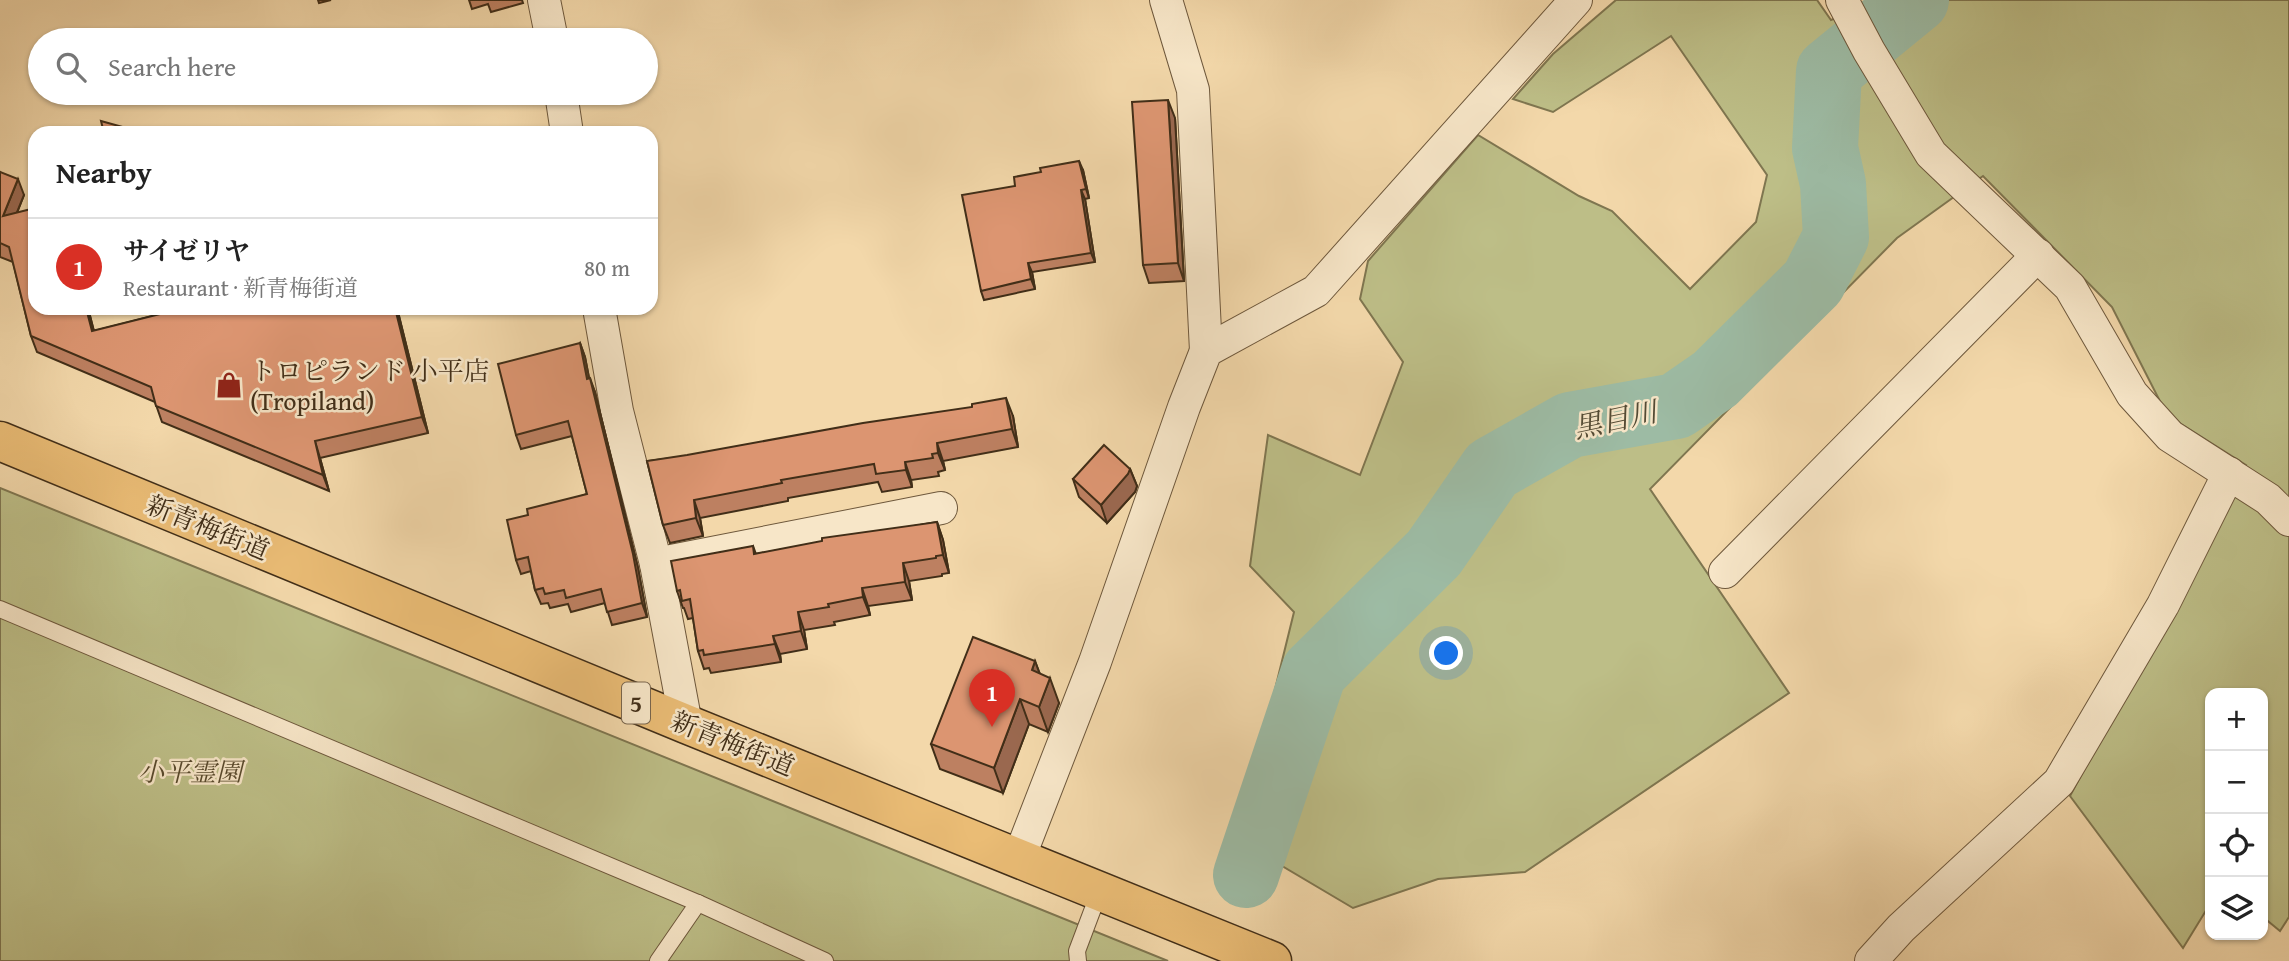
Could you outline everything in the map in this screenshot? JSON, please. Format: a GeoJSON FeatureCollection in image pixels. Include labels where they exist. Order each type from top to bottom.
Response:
{"type":"FeatureCollection","features":[{"type":"Feature","properties":{"kind":"main road","name":"新青梅街道"},"geometry":{"type":"LineString","coordinates":[[0,441],[686,724],[1272,961]]}},
{"type":"Feature","properties":{"kind":"street"},"geometry":{"type":"LineString","coordinates":[[544,0],[550,28]]}},
{"type":"Feature","properties":{"kind":"street"},"geometry":{"type":"LineString","coordinates":[[1020,858],[1095,662],[1206,351],[1193,90],[1166,0]]}},
{"type":"Feature","properties":{"kind":"street"},"geometry":{"type":"LineString","coordinates":[[1206,351],[1316,291],[1576,0]]}},
{"type":"Feature","properties":{"kind":"street"},"geometry":{"type":"LineString","coordinates":[[1842,0],[1865,45],[1931,154],[2070,287],[2132,394],[2170,436],[2268,499],[2289,520]]}},
{"type":"Feature","properties":{"kind":"street"},"geometry":{"type":"LineString","coordinates":[[563,105],[566,126]]}},
{"type":"Feature","properties":{"kind":"street"},"geometry":{"type":"LineString","coordinates":[[1725,572],[2038,254]]}},
{"type":"Feature","properties":{"kind":"street"},"geometry":{"type":"LineString","coordinates":[[600,315],[617,411],[656,564],[686,724]]}},
{"type":"Feature","properties":{"kind":"street"},"geometry":{"type":"LineString","coordinates":[[1871,961],[1901,928],[2059,782],[2163,605],[2229,473]]}},
{"type":"Feature","properties":{"kind":"street"},"geometry":{"type":"LineString","coordinates":[[656,564],[941,508]]}},
{"type":"Feature","properties":{"kind":"lane"},"geometry":{"type":"LineString","coordinates":[[0,609],[698,903],[825,961]]}},
{"type":"Feature","properties":{"kind":"lane"},"geometry":{"type":"LineString","coordinates":[[1078,961],[1077,951],[1100,890]]}},
{"type":"Feature","properties":{"kind":"lane"},"geometry":{"type":"LineString","coordinates":[[658,961],[698,903]]}},
{"type":"Feature","properties":{"kind":"green space"},"geometry":{"type":"Polygon","coordinates":[[[1616,0],[1817,0],[1831,20],[1873,0],[2289,0],[2289,917],[2280,931],[2268,921],[2268,688],[2205,688],[2205,912],[2183,948],[2070,796],[2246,465],[2167,415],[2112,307],[1983,176],[1897,238],[1650,489],[1789,693],[1525,872],[1438,879],[1353,908],[1238,840],[1294,612],[1250,566],[1268,435],[1360,475],[1403,362],[1360,299],[1368,261],[1478,135],[1579,196],[1612,211],[1690,289],[1756,222],[1767,175],[1671,36],[1553,112],[1513,99],[1553,54],[1616,0]]]}},
{"type":"Feature","properties":{"kind":"green space","name":"小平霊園"},"geometry":{"type":"Polygon","coordinates":[[[0,488],[1168,961],[0,961],[0,488]]]}},
{"type":"Feature","properties":{"kind":"building"},"geometry":{"type":"Polygon","coordinates":[[[1168,100],[1178,263],[1143,265],[1132,102],[1168,100]]]}},
{"type":"Feature","properties":{"kind":"building"},"geometry":{"type":"Polygon","coordinates":[[[101,121],[119,126],[102,126],[101,121]]]}},
{"type":"Feature","properties":{"kind":"building"},"geometry":{"type":"Polygon","coordinates":[[[1079,161],[1086,189],[1081,190],[1091,253],[1028,263],[1031,279],[981,291],[962,195],[1015,186],[1014,177],[1041,172],[1040,168],[1079,161]]]}},
{"type":"Feature","properties":{"kind":"building"},"geometry":{"type":"Polygon","coordinates":[[[0,172],[18,179],[3,216],[28,210],[28,315],[88,315],[92,331],[156,315],[397,315],[422,417],[315,441],[323,475],[156,406],[151,387],[31,336],[9,247],[0,243],[0,172]]]}},
{"type":"Feature","properties":{"kind":"building"},"geometry":{"type":"Polygon","coordinates":[[[580,343],[633,554],[642,603],[607,612],[601,589],[566,598],[564,590],[545,594],[543,588],[535,590],[528,557],[516,560],[507,520],[528,515],[527,509],[587,494],[568,421],[516,435],[498,364],[580,343]]]}},
{"type":"Feature","properties":{"kind":"building"},"geometry":{"type":"Polygon","coordinates":[[[1006,398],[1012,429],[937,443],[938,453],[932,454],[933,458],[905,462],[906,470],[876,474],[874,464],[781,480],[782,483],[694,500],[696,518],[663,525],[647,461],[972,407],[972,404],[1006,398]]]}},
{"type":"Feature","properties":{"kind":"building"},"geometry":{"type":"Polygon","coordinates":[[[1104,445],[1130,469],[1101,505],[1073,479],[1104,445]]]}},
{"type":"Feature","properties":{"kind":"building"},"geometry":{"type":"Polygon","coordinates":[[[937,522],[943,555],[903,563],[905,582],[862,588],[863,597],[798,612],[801,631],[773,636],[775,644],[704,655],[703,650],[698,651],[690,599],[682,601],[680,590],[677,591],[671,561],[753,546],[754,554],[822,541],[822,538],[937,522]]]}},
{"type":"Feature","properties":{"kind":"building"},"geometry":{"type":"Polygon","coordinates":[[[973,637],[1035,661],[1032,670],[1050,678],[1039,707],[1020,699],[994,768],[931,744],[973,637]]]}},
{"type":"Feature","properties":{"kind":"waterway","name":"黒目川"},"geometry":{"type":"LineString","coordinates":[[1246,875],[1314,672],[1434,553],[1492,469],[1570,425],[1676,406],[1715,379],[1813,282],[1836,237],[1833,184],[1825,148],[1829,71],[1916,0]]}},
{"type":"Feature","properties":{"kind":"place","name":"トロピランド 小平店 (Tropiland)"},"geometry":{"type":"Point","coordinates":[229,385]}},
{"type":"Feature","properties":{"kind":"place","name":"サイゼリヤ"},"geometry":{"type":"Point","coordinates":[992,727]}}]}
